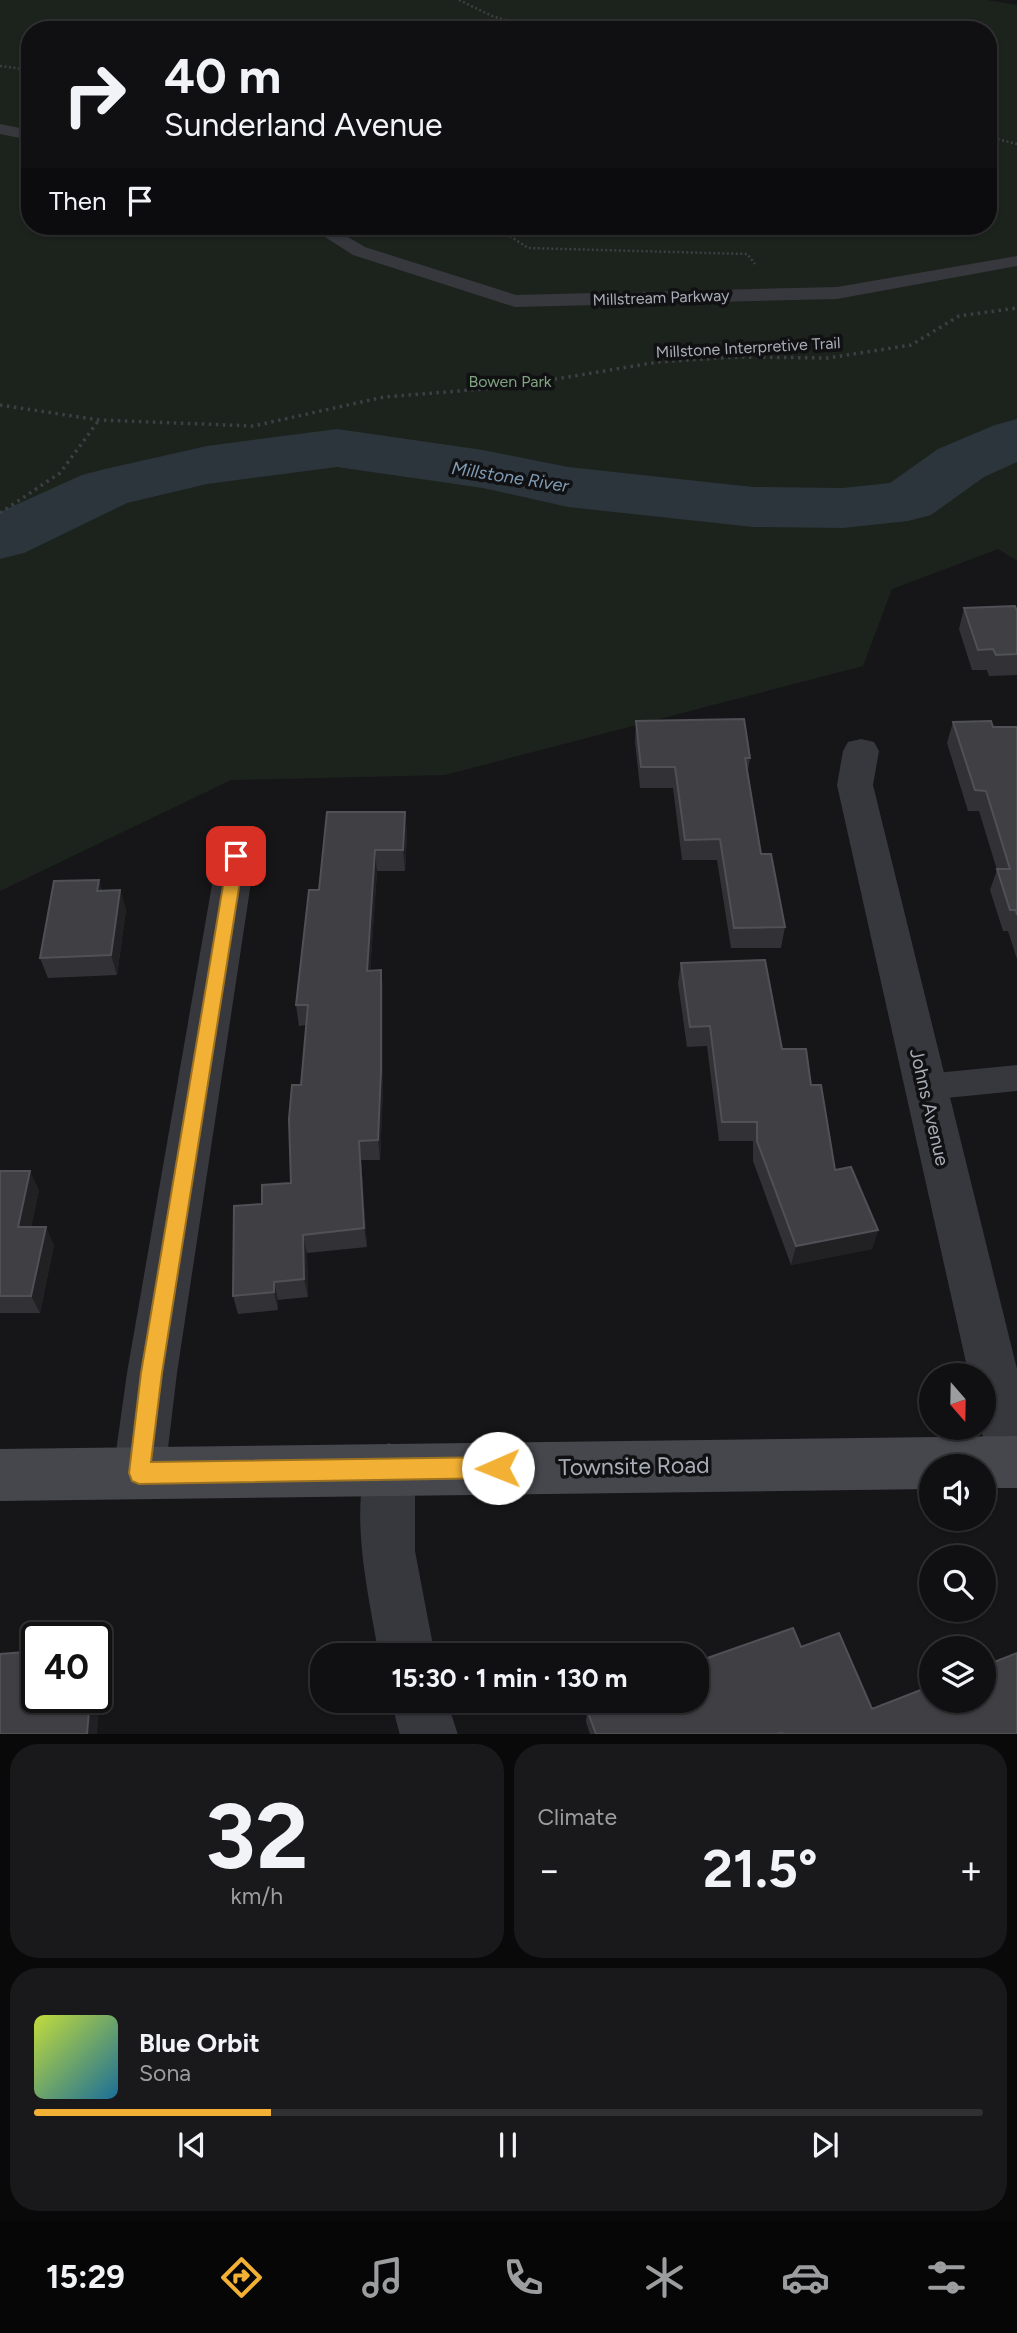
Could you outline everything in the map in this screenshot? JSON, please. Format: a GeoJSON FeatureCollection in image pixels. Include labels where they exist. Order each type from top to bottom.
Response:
{"type":"FeatureCollection","features":[{"type":"Feature","properties":{"kind":"street","name":"Johns Avenue"},"geometry":{"type":"LineString","coordinates":[[861,751],[855,785],[1016,1462]]}},
{"type":"Feature","properties":{"kind":"street"},"geometry":{"type":"LineString","coordinates":[[139,1473],[152,1373],[236,856]]}},
{"type":"Feature","properties":{"kind":"street","name":"Townsite Road"},"geometry":{"type":"LineString","coordinates":[[0,1475],[1016,1462]]}},
{"type":"Feature","properties":{"kind":"street"},"geometry":{"type":"LineString","coordinates":[[389,1469],[388,1551],[405,1643]]}},
{"type":"Feature","properties":{"kind":"street"},"geometry":{"type":"LineString","coordinates":[[423,1713],[429,1734]]}},
{"type":"Feature","properties":{"kind":"lane"},"geometry":{"type":"LineString","coordinates":[[0,130],[21,134]]}},
{"type":"Feature","properties":{"kind":"lane","name":"Millstream Parkway"},"geometry":{"type":"LineString","coordinates":[[332,235],[359,251],[515,301],[837,293],[1017,261]]}},
{"type":"Feature","properties":{"kind":"lane"},"geometry":{"type":"LineString","coordinates":[[926,1087],[1017,1078]]}},
{"type":"Feature","properties":{"kind":"path"},"geometry":{"type":"LineString","coordinates":[[459,0],[508,21]]}},
{"type":"Feature","properties":{"kind":"path"},"geometry":{"type":"LineString","coordinates":[[0,66],[21,69]]}},
{"type":"Feature","properties":{"kind":"path"},"geometry":{"type":"LineString","coordinates":[[997,139],[1017,144]]}},
{"type":"Feature","properties":{"kind":"path"},"geometry":{"type":"LineString","coordinates":[[508,235],[528,248],[747,254],[780,294]]}},
{"type":"Feature","properties":{"kind":"path","name":"Millstone Interpretive Trail"},"geometry":{"type":"LineString","coordinates":[[0,405],[99,420],[253,426],[384,397],[508,387],[658,362],[737,357],[828,358],[911,345],[960,316],[1017,308]]}},
{"type":"Feature","properties":{"kind":"path"},"geometry":{"type":"LineString","coordinates":[[0,513],[60,473],[99,420]]}},
{"type":"Feature","properties":{"kind":"green space","name":"Bowen Park"},"geometry":{"type":"Polygon","coordinates":[[[0,0],[987,0],[1017,5],[1017,561],[998,549],[892,589],[863,666],[445,775],[231,780],[0,891],[0,0]]]}},
{"type":"Feature","properties":{"kind":"building"},"geometry":{"type":"Polygon","coordinates":[[[1015,606],[1017,654],[996,655],[993,649],[978,650],[964,608],[1015,606]]]}},
{"type":"Feature","properties":{"kind":"building"},"geometry":{"type":"Polygon","coordinates":[[[744,719],[750,758],[745,758],[761,854],[771,854],[785,927],[734,928],[720,839],[685,840],[675,767],[641,767],[636,721],[744,719]]]}},
{"type":"Feature","properties":{"kind":"building"},"geometry":{"type":"Polygon","coordinates":[[[991,721],[993,727],[1017,727],[1017,915],[1016,910],[1010,910],[997,869],[1010,869],[986,791],[975,790],[953,722],[991,721]]]}},
{"type":"Feature","properties":{"kind":"building"},"geometry":{"type":"Polygon","coordinates":[[[327,812],[405,812],[403,850],[375,850],[367,971],[381,970],[381,1070],[378,1140],[359,1141],[364,1228],[303,1235],[304,1279],[274,1282],[274,1292],[233,1296],[234,1206],[262,1204],[262,1185],[291,1183],[289,1119],[292,1085],[301,1085],[308,1005],[296,1005],[309,890],[319,890],[327,812]]]}},
{"type":"Feature","properties":{"kind":"building"},"geometry":{"type":"Polygon","coordinates":[[[99,880],[97,891],[120,890],[111,955],[40,958],[54,881],[99,880]]]}},
{"type":"Feature","properties":{"kind":"building"},"geometry":{"type":"Polygon","coordinates":[[[765,960],[782,1049],[806,1049],[811,1085],[821,1085],[835,1170],[851,1167],[878,1230],[796,1246],[757,1141],[757,1122],[722,1122],[710,1026],[690,1027],[681,963],[765,960]]]}},
{"type":"Feature","properties":{"kind":"building"},"geometry":{"type":"Polygon","coordinates":[[[0,1171],[30,1171],[18,1227],[46,1227],[31,1296],[0,1296],[0,1171]]]}},
{"type":"Feature","properties":{"kind":"building"},"geometry":{"type":"Polygon","coordinates":[[[793,1628],[801,1647],[839,1633],[872,1709],[919,1691],[919,1713],[996,1713],[996,1661],[1017,1653],[1017,1734],[596,1734],[588,1713],[709,1713],[709,1657],[793,1628]]]}},
{"type":"Feature","properties":{"kind":"building"},"geometry":{"type":"Polygon","coordinates":[[[21,1652],[21,1713],[89,1713],[87,1734],[0,1734],[0,1654],[21,1652]]]}},
{"type":"Feature","properties":{"kind":"waterway","name":"Millstone River"},"geometry":{"type":"LineString","coordinates":[[0,538],[105,489],[207,465],[337,448],[483,469],[568,487],[753,507],[843,508],[908,501],[961,463],[1017,438]]}},
{"type":"Feature","properties":{"kind":"route"},"geometry":{"type":"LineString","coordinates":[[236,856],[152,1373],[139,1473],[498,1468]]}}]}
